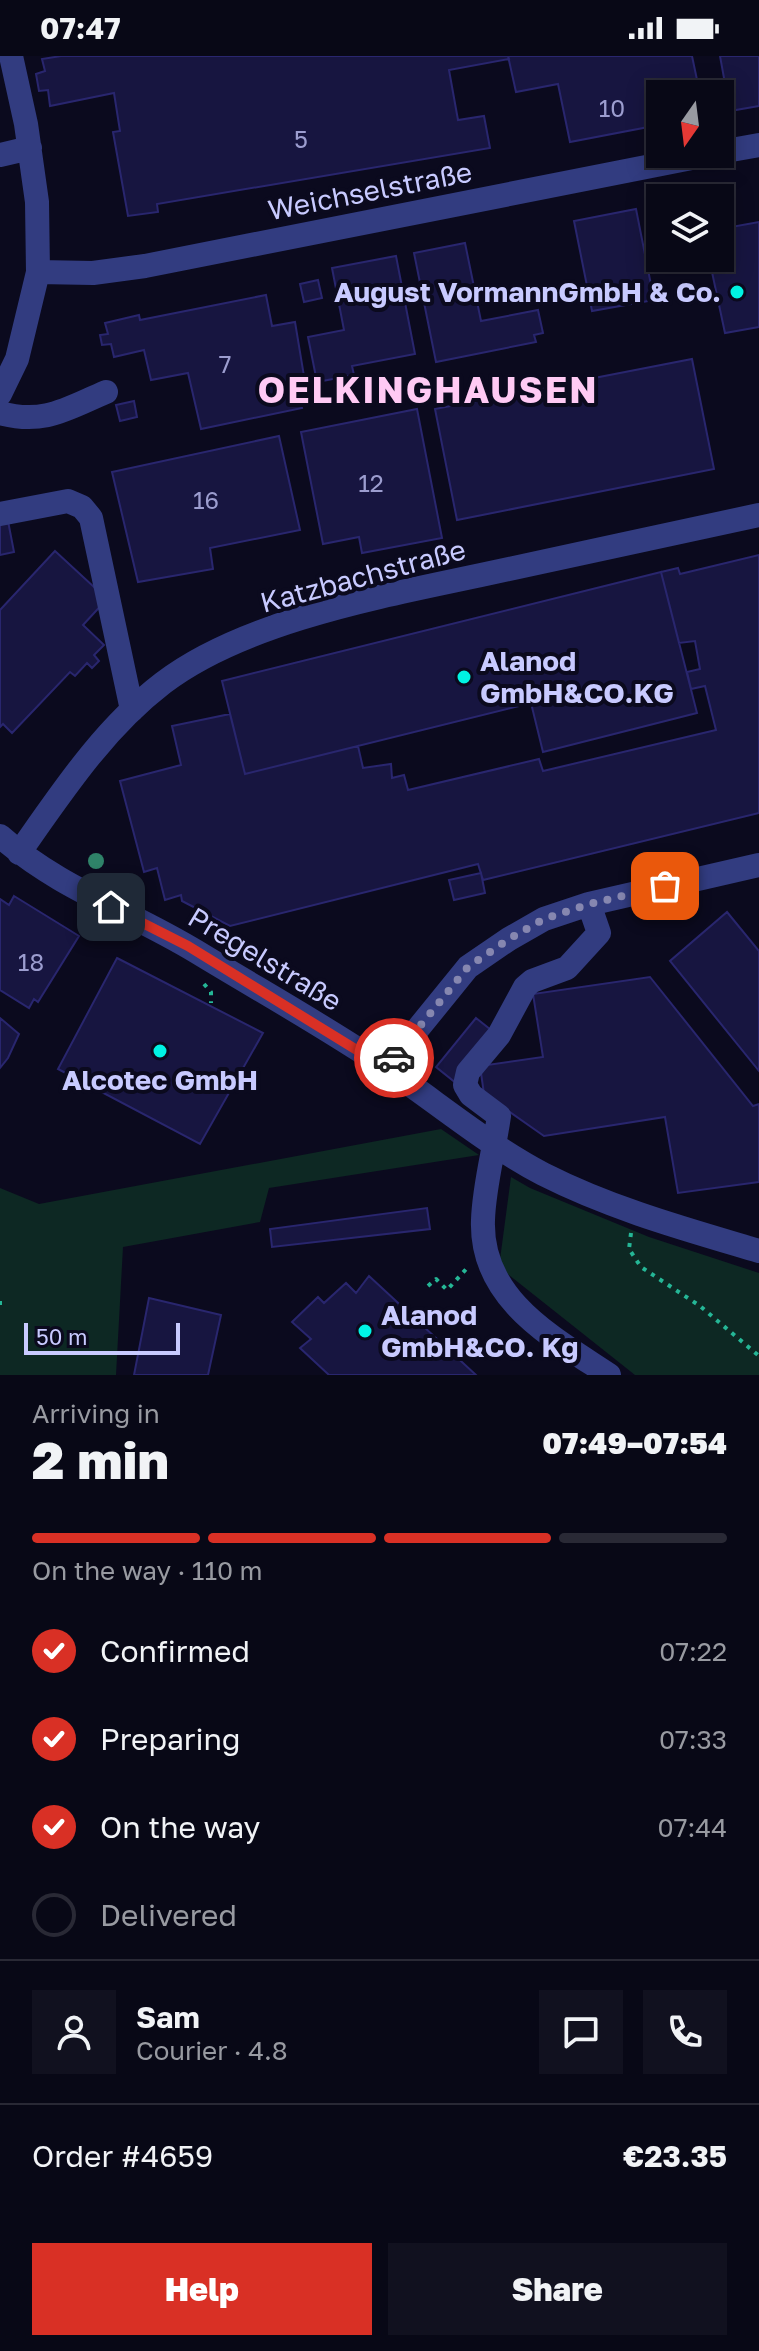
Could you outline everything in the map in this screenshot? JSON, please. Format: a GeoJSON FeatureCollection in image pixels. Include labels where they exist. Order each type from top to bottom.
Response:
{"type":"FeatureCollection","features":[{"type":"Feature","properties":{"kind":"street"},"geometry":{"type":"LineString","coordinates":[[0,394],[17,359],[38,272],[37,202],[30,148],[11,56]]}},
{"type":"Feature","properties":{"kind":"street"},"geometry":{"type":"LineString","coordinates":[[734,149],[759,145]]}},
{"type":"Feature","properties":{"kind":"street"},"geometry":{"type":"LineString","coordinates":[[0,155],[30,148]]}},
{"type":"Feature","properties":{"kind":"street","name":"Weichselstraße"},"geometry":{"type":"LineString","coordinates":[[38,272],[93,273],[145,266],[646,167]]}},
{"type":"Feature","properties":{"kind":"street"},"geometry":{"type":"LineString","coordinates":[[0,413],[18,418],[44,418],[106,392]]}},
{"type":"Feature","properties":{"kind":"street"},"geometry":{"type":"LineString","coordinates":[[0,514],[68,501],[82,507],[91,518],[132,710]]}},
{"type":"Feature","properties":{"kind":"street","name":"Katzbachstraße"},"geometry":{"type":"LineString","coordinates":[[19,853],[83,761],[164,682],[212,652],[266,631],[362,601],[759,515]]}},
{"type":"Feature","properties":{"kind":"street","name":"Pregelstraße"},"geometry":{"type":"LineString","coordinates":[[0,836],[19,853],[85,894],[188,946],[386,1068],[495,1145],[541,1173],[636,1214],[759,1251]]}},
{"type":"Feature","properties":{"kind":"street"},"geometry":{"type":"LineString","coordinates":[[386,1068],[468,967],[544,919],[589,904],[759,865]]}},
{"type":"Feature","properties":{"kind":"street"},"geometry":{"type":"LineString","coordinates":[[589,904],[599,933],[567,968],[532,981],[525,987],[499,1035],[465,1079],[465,1085],[471,1095],[499,1116],[483,1224],[486,1249],[500,1288],[519,1311],[549,1335],[609,1375]]}},
{"type":"Feature","properties":{"kind":"path"},"geometry":{"type":"LineString","coordinates":[[211,992],[211,1003]]}},
{"type":"Feature","properties":{"kind":"path"},"geometry":{"type":"LineString","coordinates":[[636,1214],[629,1249],[641,1267],[700,1306],[759,1356]]}},
{"type":"Feature","properties":{"kind":"path"},"geometry":{"type":"LineString","coordinates":[[428,1286],[436,1279],[447,1290],[472,1262]]}},
{"type":"Feature","properties":{"kind":"green space"},"geometry":{"type":"Polygon","coordinates":[[[441,1129],[479,1155],[269,1188],[260,1222],[123,1247],[116,1375],[0,1375],[0,1188],[39,1204],[441,1129]]]}},
{"type":"Feature","properties":{"kind":"green space"},"geometry":{"type":"Polygon","coordinates":[[[511,1177],[530,1188],[649,1237],[759,1273],[759,1375],[635,1375],[499,1267],[511,1177]]]}},
{"type":"Feature","properties":{"kind":"building"},"geometry":{"type":"Polygon","coordinates":[[[61,56],[508,56],[509,59],[449,70],[458,120],[484,116],[490,148],[157,204],[158,212],[128,216],[113,132],[120,131],[114,93],[50,106],[48,90],[39,91],[36,74],[45,71],[42,59],[61,56]]]}},
{"type":"Feature","properties":{"kind":"building"},"geometry":{"type":"Polygon","coordinates":[[[508,56],[692,56],[697,80],[646,80],[646,127],[570,142],[558,84],[516,92],[508,56]]]}},
{"type":"Feature","properties":{"kind":"building"},"geometry":{"type":"Polygon","coordinates":[[[720,56],[759,56],[759,106],[734,110],[734,80],[724,80],[720,56]]]}},
{"type":"Feature","properties":{"kind":"building"},"geometry":{"type":"Polygon","coordinates":[[[636,209],[646,272],[654,300],[592,311],[574,221],[636,209]]]}},
{"type":"Feature","properties":{"kind":"building","name":"August VormannGmbH & Co."},"geometry":{"type":"Polygon","coordinates":[[[759,222],[759,327],[725,333],[712,272],[734,272],[734,226],[759,222]]]}},
{"type":"Feature","properties":{"kind":"building"},"geometry":{"type":"Polygon","coordinates":[[[465,243],[481,321],[538,310],[543,333],[534,335],[536,342],[436,362],[414,253],[465,243]]]}},
{"type":"Feature","properties":{"kind":"building"},"geometry":{"type":"Polygon","coordinates":[[[396,256],[415,354],[352,366],[354,375],[317,382],[308,337],[344,330],[332,268],[396,256]]]}},
{"type":"Feature","properties":{"kind":"building"},"geometry":{"type":"Polygon","coordinates":[[[318,280],[322,298],[304,302],[300,284],[318,280]]]}},
{"type":"Feature","properties":{"kind":"building"},"geometry":{"type":"Polygon","coordinates":[[[266,295],[272,326],[295,322],[304,376],[295,377],[302,408],[201,429],[188,373],[151,380],[144,350],[114,357],[111,344],[102,345],[100,335],[108,334],[105,323],[139,315],[140,320],[266,295]]]}},
{"type":"Feature","properties":{"kind":"building"},"geometry":{"type":"Polygon","coordinates":[[[692,359],[714,469],[457,520],[435,409],[692,359]]]}},
{"type":"Feature","properties":{"kind":"building"},"geometry":{"type":"Polygon","coordinates":[[[134,401],[137,417],[120,421],[116,405],[134,401]]]}},
{"type":"Feature","properties":{"kind":"building"},"geometry":{"type":"Polygon","coordinates":[[[417,409],[442,538],[362,553],[359,537],[323,544],[301,432],[417,409]]]}},
{"type":"Feature","properties":{"kind":"building"},"geometry":{"type":"Polygon","coordinates":[[[279,436],[300,530],[210,548],[213,569],[138,582],[112,472],[279,436]]]}},
{"type":"Feature","properties":{"kind":"building"},"geometry":{"type":"Polygon","coordinates":[[[8,521],[14,552],[0,555],[0,522],[8,521]]]}},
{"type":"Feature","properties":{"kind":"building"},"geometry":{"type":"Polygon","coordinates":[[[55,551],[107,599],[83,625],[104,645],[94,655],[99,661],[92,668],[87,663],[75,676],[70,672],[12,733],[3,724],[0,727],[0,610],[55,551]]]}},
{"type":"Feature","properties":{"kind":"building"},"geometry":{"type":"Polygon","coordinates":[[[759,555],[759,813],[483,880],[478,864],[230,926],[182,901],[181,895],[165,900],[157,868],[144,872],[120,781],[181,765],[172,726],[230,714],[245,774],[358,746],[363,768],[391,764],[392,778],[404,775],[408,790],[539,759],[543,771],[716,730],[705,686],[691,689],[687,672],[700,669],[695,641],[679,643],[661,572],[678,568],[680,574],[759,555]]]}},
{"type":"Feature","properties":{"kind":"building","name":"Alanod GmbH&CO.KG"},"geometry":{"type":"Polygon","coordinates":[[[661,572],[697,713],[543,752],[531,703],[245,774],[222,681],[661,572]]]}},
{"type":"Feature","properties":{"kind":"building"},"geometry":{"type":"Polygon","coordinates":[[[481,873],[485,893],[454,900],[449,880],[481,873]]]}},
{"type":"Feature","properties":{"kind":"building"},"geometry":{"type":"Polygon","coordinates":[[[14,896],[79,936],[38,1002],[34,999],[29,1008],[0,990],[0,899],[9,905],[14,896]]]}},
{"type":"Feature","properties":{"kind":"building"},"geometry":{"type":"Polygon","coordinates":[[[727,912],[759,951],[759,1071],[670,961],[727,912]]]}},
{"type":"Feature","properties":{"kind":"building","name":"Alcotec GmbH"},"geometry":{"type":"Polygon","coordinates":[[[117,958],[263,1033],[200,1144],[58,1069],[117,958]]]}},
{"type":"Feature","properties":{"kind":"building"},"geometry":{"type":"Polygon","coordinates":[[[650,977],[753,1106],[759,1104],[759,1182],[678,1193],[665,1117],[544,1136],[484,1094],[480,1066],[543,1057],[533,994],[650,977]]]}},
{"type":"Feature","properties":{"kind":"building"},"geometry":{"type":"Polygon","coordinates":[[[0,1018],[19,1034],[0,1068],[0,1018]]]}},
{"type":"Feature","properties":{"kind":"building"},"geometry":{"type":"Polygon","coordinates":[[[476,1018],[496,1034],[456,1083],[436,1067],[476,1018]]]}},
{"type":"Feature","properties":{"kind":"building"},"geometry":{"type":"Polygon","coordinates":[[[427,1208],[430,1229],[272,1247],[270,1229],[427,1208]]]}},
{"type":"Feature","properties":{"kind":"building","name":"Alanod GmbH&CO. Kg"},"geometry":{"type":"Polygon","coordinates":[[[369,1276],[476,1375],[329,1375],[300,1348],[311,1339],[292,1322],[318,1297],[324,1303],[346,1283],[356,1293],[369,1276]]]}},
{"type":"Feature","properties":{"kind":"building"},"geometry":{"type":"Polygon","coordinates":[[[149,1298],[221,1315],[208,1375],[134,1375],[149,1298]]]}},
{"type":"Feature","properties":{"kind":"way so far"},"geometry":{"type":"LineString","coordinates":[[394,1058],[468,967],[509,939],[544,919],[589,904],[665,886]]}},
{"type":"Feature","properties":{"kind":"place","name":"August VormannGmbH & Co."},"geometry":{"type":"Point","coordinates":[737,292]}},
{"type":"Feature","properties":{"kind":"place","name":"Alanod GmbH&CO.KG"},"geometry":{"type":"Point","coordinates":[464,677]}},
{"type":"Feature","properties":{"kind":"place","name":"Alcotec GmbH"},"geometry":{"type":"Point","coordinates":[160,1051]}},
{"type":"Feature","properties":{"kind":"place","name":"Alanod GmbH&CO. Kg"},"geometry":{"type":"Point","coordinates":[365,1331]}},
{"type":"Feature","properties":{"kind":"district","name":"OELKINGHAUSEN"},"geometry":{"type":"Point","coordinates":[428,390]}},
{"type":"Feature","properties":{"kind":"route"},"geometry":{"type":"LineString","coordinates":[[111,907],[188,946],[386,1068],[394,1058]]}}]}
